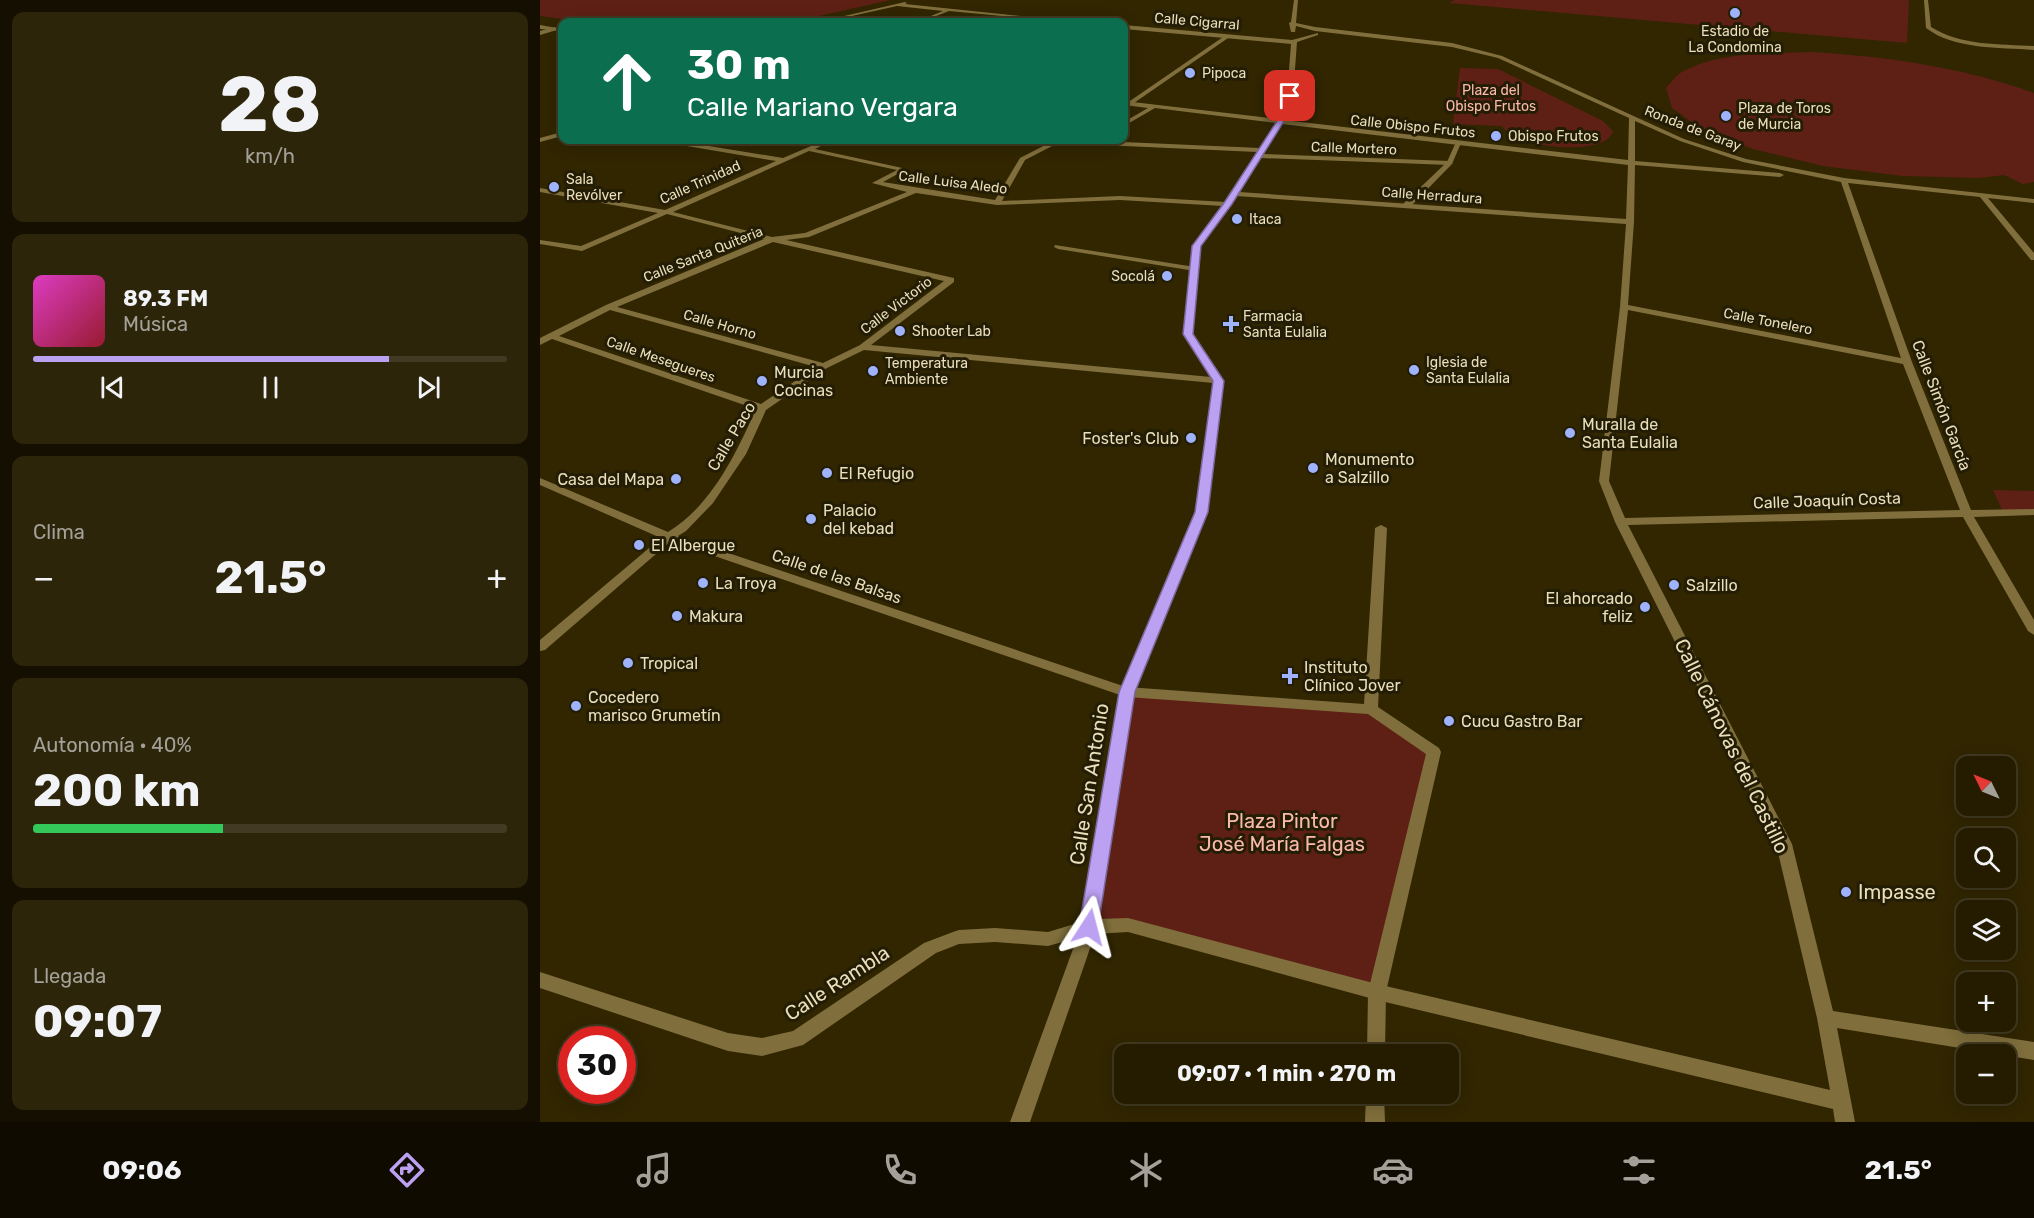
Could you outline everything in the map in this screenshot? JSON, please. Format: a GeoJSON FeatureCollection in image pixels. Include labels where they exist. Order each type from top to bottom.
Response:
{"type":"FeatureCollection","features":[{"type":"Feature","properties":{"kind":"street"},"geometry":{"type":"LineString","coordinates":[[839,18],[919,0]]}},
{"type":"Feature","properties":{"kind":"street"},"geometry":{"type":"LineString","coordinates":[[1218,381],[1188,334],[1197,246],[1228,204],[1279,123],[1290,96],[1294,39],[1292,23],[1296,0]]}},
{"type":"Feature","properties":{"kind":"street"},"geometry":{"type":"LineString","coordinates":[[1926,0],[1929,28],[1936,34],[1948,38],[2034,48]]}},
{"type":"Feature","properties":{"kind":"street"},"geometry":{"type":"LineString","coordinates":[[897,5],[1034,18]]}},
{"type":"Feature","properties":{"kind":"street"},"geometry":{"type":"LineString","coordinates":[[929,18],[951,10]]}},
{"type":"Feature","properties":{"kind":"street","name":"Ronda de Garay"},"geometry":{"type":"LineString","coordinates":[[1292,23],[1316,32],[1444,44],[1500,57],[1682,140],[1726,155],[1789,171],[1844,180],[2034,201]]}},
{"type":"Feature","properties":{"kind":"street"},"geometry":{"type":"LineString","coordinates":[[540,27],[558,29]]}},
{"type":"Feature","properties":{"kind":"street","name":"Calle Cigarral"},"geometry":{"type":"LineString","coordinates":[[1128,27],[1294,39]]}},
{"type":"Feature","properties":{"kind":"street"},"geometry":{"type":"LineString","coordinates":[[540,33],[555,29]]}},
{"type":"Feature","properties":{"kind":"street"},"geometry":{"type":"LineString","coordinates":[[1294,39],[1316,32]]}},
{"type":"Feature","properties":{"kind":"street"},"geometry":{"type":"LineString","coordinates":[[1128,103],[1228,36]]}},
{"type":"Feature","properties":{"kind":"street","name":"Calle Cigarral"},"geometry":{"type":"LineString","coordinates":[[1269,39],[1294,39]]}},
{"type":"Feature","properties":{"kind":"street","name":"Calle Obispo Frutos"},"geometry":{"type":"LineString","coordinates":[[1128,104],[1632,163],[1844,180]]}},
{"type":"Feature","properties":{"kind":"street"},"geometry":{"type":"LineString","coordinates":[[1128,122],[1152,107]]}},
{"type":"Feature","properties":{"kind":"street","name":"Calle Cánovas del Castillo"},"geometry":{"type":"LineString","coordinates":[[1632,118],[1630,222],[1624,307],[1604,481],[1621,522],[1784,844],[1826,1018],[1845,1122]]}},
{"type":"Feature","properties":{"kind":"street"},"geometry":{"type":"LineString","coordinates":[[540,140],[558,135]]}},
{"type":"Feature","properties":{"kind":"street"},"geometry":{"type":"LineString","coordinates":[[1406,206],[1450,163],[1458,143]]}},
{"type":"Feature","properties":{"kind":"street"},"geometry":{"type":"LineString","coordinates":[[687,144],[783,160]]}},
{"type":"Feature","properties":{"kind":"street","name":"Calle Trinidad"},"geometry":{"type":"LineString","coordinates":[[540,242],[582,249],[820,144]]}},
{"type":"Feature","properties":{"kind":"street","name":"Calle Mortero"},"geometry":{"type":"LineString","coordinates":[[998,202],[1022,159],[1051,144]]}},
{"type":"Feature","properties":{"kind":"street","name":"Calle Mortero"},"geometry":{"type":"LineString","coordinates":[[1128,144],[1450,163]]}},
{"type":"Feature","properties":{"kind":"street","name":"Calle Luisa Aledo"},"geometry":{"type":"LineString","coordinates":[[808,149],[904,169],[876,183],[914,192],[998,202],[1120,198],[1228,204]]}},
{"type":"Feature","properties":{"kind":"street","name":"Calle Simón García"},"geometry":{"type":"LineString","coordinates":[[1844,180],[1907,362],[1966,512],[2034,631]]}},
{"type":"Feature","properties":{"kind":"street","name":"Calle Victorio"},"geometry":{"type":"LineString","coordinates":[[540,190],[666,212],[951,280],[862,347]]}},
{"type":"Feature","properties":{"kind":"street","name":"Calle Santa Quiteria"},"geometry":{"type":"LineString","coordinates":[[540,342],[609,307],[772,239],[806,236],[914,192]]}},
{"type":"Feature","properties":{"kind":"street","name":"Calle Herradura"},"geometry":{"type":"LineString","coordinates":[[1233,194],[1630,222]]}},
{"type":"Feature","properties":{"kind":"street"},"geometry":{"type":"LineString","coordinates":[[1982,195],[2034,258]]}},
{"type":"Feature","properties":{"kind":"street"},"geometry":{"type":"LineString","coordinates":[[1058,247],[1195,269]]}},
{"type":"Feature","properties":{"kind":"street","name":"Calle Horno"},"geometry":{"type":"LineString","coordinates":[[609,307],[824,366]]}},
{"type":"Feature","properties":{"kind":"street","name":"Calle Tonelero"},"geometry":{"type":"LineString","coordinates":[[1624,307],[1907,362]]}},
{"type":"Feature","properties":{"kind":"street","name":"Calle Mesegueres"},"geometry":{"type":"LineString","coordinates":[[551,336],[762,408]]}},
{"type":"Feature","properties":{"kind":"street","name":"Calle Victorio"},"geometry":{"type":"LineString","coordinates":[[862,347],[1218,381]]}},
{"type":"Feature","properties":{"kind":"street","name":"Calle Paco"},"geometry":{"type":"LineString","coordinates":[[540,647],[681,529],[709,501],[741,454],[762,408],[824,366],[862,347]]}},
{"type":"Feature","properties":{"kind":"street","name":"Calle San Antonio"},"geometry":{"type":"LineString","coordinates":[[1020,1122],[1089,927],[1127,692],[1201,512],[1218,381]]}},
{"type":"Feature","properties":{"kind":"street","name":"Calle de las Balsas"},"geometry":{"type":"LineString","coordinates":[[540,480],[669,537],[1127,692]]}},
{"type":"Feature","properties":{"kind":"street","name":"Calle Joaquín Costa"},"geometry":{"type":"LineString","coordinates":[[1621,522],[2034,512]]}},
{"type":"Feature","properties":{"kind":"street"},"geometry":{"type":"LineString","coordinates":[[1371,709],[1381,528]]}},
{"type":"Feature","properties":{"kind":"street"},"geometry":{"type":"LineString","coordinates":[[1127,692],[1371,709],[1434,752],[1377,992],[1376,1044]]}},
{"type":"Feature","properties":{"kind":"street","name":"Calle Rambla"},"geometry":{"type":"LineString","coordinates":[[540,980],[728,1042],[762,1047],[797,1039],[930,948],[959,937],[995,935],[1048,939],[1089,927],[1128,925],[1377,992],[1841,1102]]}},
{"type":"Feature","properties":{"kind":"street"},"geometry":{"type":"LineString","coordinates":[[1826,1018],[2034,1051]]}},
{"type":"Feature","properties":{"kind":"street"},"geometry":{"type":"LineString","coordinates":[[1375,1104],[1375,1122]]}},
{"type":"Feature","properties":{"kind":"green space"},"geometry":{"type":"Polygon","coordinates":[[[540,0],[891,0],[810,18],[558,18],[540,16],[540,0]]]}},
{"type":"Feature","properties":{"kind":"green space","name":"Estadio de La Condomina"},"geometry":{"type":"Polygon","coordinates":[[[1454,0],[1909,0],[1907,43],[1450,3],[1454,0]]]}},
{"type":"Feature","properties":{"kind":"green space","name":"Plaza de Toros de Murcia"},"geometry":{"type":"Polygon","coordinates":[[[1813,52],[1869,57],[1952,70],[2034,93],[2034,182],[2023,184],[2004,175],[1979,178],[1903,176],[1823,166],[1753,149],[1701,129],[1672,108],[1666,88],[1680,73],[1697,65],[1746,55],[1813,52]]]}},
{"type":"Feature","properties":{"kind":"green space","name":"Plaza del Obispo Frutos"},"geometry":{"type":"Polygon","coordinates":[[[1460,68],[1498,69],[1603,121],[1613,131],[1607,139],[1595,145],[1560,147],[1524,140],[1510,134],[1502,126],[1453,124],[1460,68]]]}},
{"type":"Feature","properties":{"kind":"green space"},"geometry":{"type":"Polygon","coordinates":[[[1993,490],[2034,491],[2034,512],[2003,512],[1993,490]]]}},
{"type":"Feature","properties":{"kind":"green space","name":"Plaza Pintor José María Falgas"},"geometry":{"type":"Polygon","coordinates":[[[1127,692],[1371,709],[1434,752],[1377,992],[1128,925],[1089,927],[1127,692]]]}},
{"type":"Feature","properties":{"kind":"place","name":"Estadio de La Condomina"},"geometry":{"type":"Point","coordinates":[1735,13]}},
{"type":"Feature","properties":{"kind":"place","name":"Pipoca"},"geometry":{"type":"Point","coordinates":[1190,73]}},
{"type":"Feature","properties":{"kind":"place","name":"Plaza de Toros de Murcia"},"geometry":{"type":"Point","coordinates":[1726,116]}},
{"type":"Feature","properties":{"kind":"place","name":"Obispo Frutos"},"geometry":{"type":"Point","coordinates":[1496,136]}},
{"type":"Feature","properties":{"kind":"place","name":"Sala Revólver"},"geometry":{"type":"Point","coordinates":[554,187]}},
{"type":"Feature","properties":{"kind":"place","name":"Itaca"},"geometry":{"type":"Point","coordinates":[1237,219]}},
{"type":"Feature","properties":{"kind":"place","name":"Socolá"},"geometry":{"type":"Point","coordinates":[1167,276]}},
{"type":"Feature","properties":{"kind":"place","name":"Farmacia Santa Eulalia"},"geometry":{"type":"Point","coordinates":[1231,324]}},
{"type":"Feature","properties":{"kind":"place","name":"Shooter Lab"},"geometry":{"type":"Point","coordinates":[900,331]}},
{"type":"Feature","properties":{"kind":"place","name":"Iglesia de Santa Eulalia"},"geometry":{"type":"Point","coordinates":[1414,370]}},
{"type":"Feature","properties":{"kind":"place","name":"Temperatura Ambiente"},"geometry":{"type":"Point","coordinates":[873,371]}},
{"type":"Feature","properties":{"kind":"place","name":"Murcia Cocinas"},"geometry":{"type":"Point","coordinates":[762,381]}},
{"type":"Feature","properties":{"kind":"place","name":"Muralla de Santa Eulalia"},"geometry":{"type":"Point","coordinates":[1570,433]}},
{"type":"Feature","properties":{"kind":"place","name":"Foster's Club"},"geometry":{"type":"Point","coordinates":[1191,438]}},
{"type":"Feature","properties":{"kind":"place","name":"Monumento a Salzillo"},"geometry":{"type":"Point","coordinates":[1313,468]}},
{"type":"Feature","properties":{"kind":"place","name":"El Refugio"},"geometry":{"type":"Point","coordinates":[827,473]}},
{"type":"Feature","properties":{"kind":"place","name":"Casa del Mapa"},"geometry":{"type":"Point","coordinates":[676,479]}},
{"type":"Feature","properties":{"kind":"place","name":"Palacio del kebad"},"geometry":{"type":"Point","coordinates":[811,519]}},
{"type":"Feature","properties":{"kind":"place","name":"El Albergue"},"geometry":{"type":"Point","coordinates":[639,545]}},
{"type":"Feature","properties":{"kind":"place","name":"La Troya"},"geometry":{"type":"Point","coordinates":[703,583]}},
{"type":"Feature","properties":{"kind":"place","name":"Salzillo"},"geometry":{"type":"Point","coordinates":[1674,585]}},
{"type":"Feature","properties":{"kind":"place","name":"El ahorcado feliz"},"geometry":{"type":"Point","coordinates":[1645,607]}},
{"type":"Feature","properties":{"kind":"place","name":"Makura"},"geometry":{"type":"Point","coordinates":[677,616]}},
{"type":"Feature","properties":{"kind":"place","name":"Tropical"},"geometry":{"type":"Point","coordinates":[628,663]}},
{"type":"Feature","properties":{"kind":"place","name":"Instituto Clínico Jover"},"geometry":{"type":"Point","coordinates":[1290,676]}},
{"type":"Feature","properties":{"kind":"place","name":"Cocedero marisco Grumetín"},"geometry":{"type":"Point","coordinates":[576,706]}},
{"type":"Feature","properties":{"kind":"place","name":"Cucu Gastro Bar"},"geometry":{"type":"Point","coordinates":[1449,721]}},
{"type":"Feature","properties":{"kind":"place","name":"Impasse"},"geometry":{"type":"Point","coordinates":[1846,892]}},
{"type":"Feature","properties":{"kind":"route"},"geometry":{"type":"LineString","coordinates":[[1089,927],[1127,692],[1201,512],[1218,381],[1188,334],[1197,246],[1228,204],[1282,118],[1290,96]]}}]}
